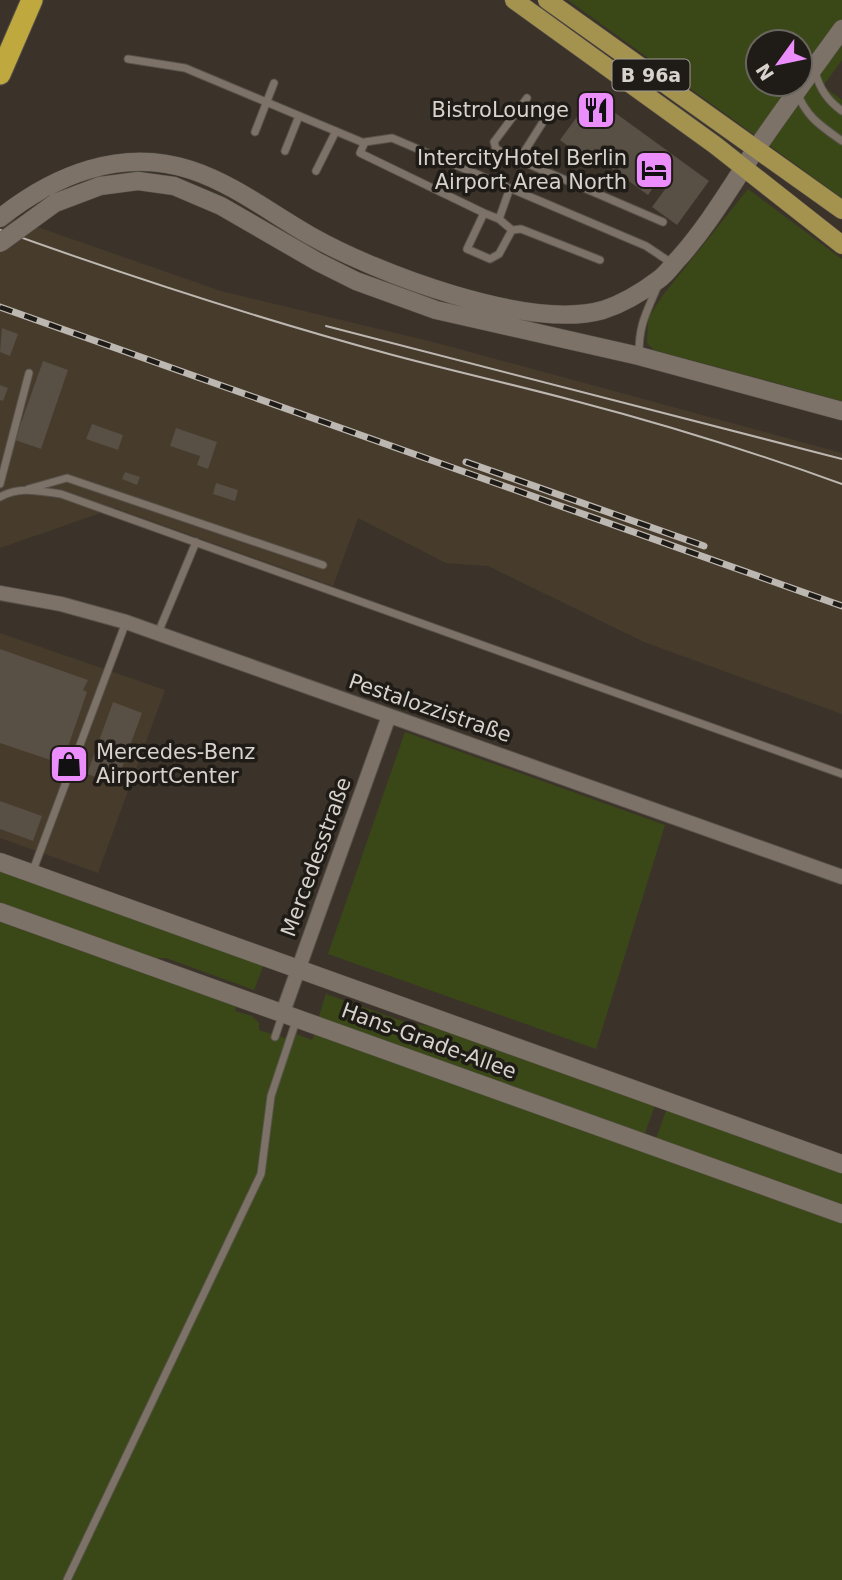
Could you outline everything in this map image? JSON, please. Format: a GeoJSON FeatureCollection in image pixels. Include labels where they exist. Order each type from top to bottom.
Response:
{"type":"FeatureCollection","features":[{"type":"Feature","properties":{"kind":"highway"},"geometry":{"type":"LineString","coordinates":[[0,74],[32,0]]}},
{"type":"Feature","properties":{"kind":"main road","name":"B 96a"},"geometry":{"type":"LineString","coordinates":[[514,0],[715,145],[842,245]]}},
{"type":"Feature","properties":{"kind":"main road","name":"B 96a"},"geometry":{"type":"LineString","coordinates":[[547,0],[842,210]]}},
{"type":"Feature","properties":{"kind":"street"},"geometry":{"type":"LineString","coordinates":[[814,68],[842,29]]}},
{"type":"Feature","properties":{"kind":"street"},"geometry":{"type":"LineString","coordinates":[[0,218],[32,194],[67,176],[93,167],[138,162],[174,165],[209,177],[239,192],[312,237],[381,270],[417,283],[488,303],[544,314],[569,315],[604,310],[639,293],[661,278],[715,214],[792,98]]}},
{"type":"Feature","properties":{"kind":"street"},"geometry":{"type":"LineString","coordinates":[[0,243],[55,203],[100,186],[138,181],[174,186],[222,206],[356,281],[396,296],[483,323],[639,356],[842,411]]}},
{"type":"Feature","properties":{"kind":"street","name":"Pestalozzistraße"},"geometry":{"type":"LineString","coordinates":[[0,593],[61,604],[126,622],[842,877]]}},
{"type":"Feature","properties":{"kind":"street","name":"Mercedesstraße"},"geometry":{"type":"LineString","coordinates":[[290,1015],[297,969],[389,716]]}},
{"type":"Feature","properties":{"kind":"street","name":"Hans-Grade-Allee"},"geometry":{"type":"LineString","coordinates":[[0,862],[842,1164]]}},
{"type":"Feature","properties":{"kind":"street","name":"Hans-Grade-Allee"},"geometry":{"type":"LineString","coordinates":[[0,912],[842,1213]]}},
{"type":"Feature","properties":{"kind":"lane"},"geometry":{"type":"LineString","coordinates":[[128,59],[185,68],[364,143],[392,138],[646,246],[673,264]]}},
{"type":"Feature","properties":{"kind":"lane"},"geometry":{"type":"LineString","coordinates":[[814,68],[820,88],[831,103],[842,111]]}},
{"type":"Feature","properties":{"kind":"lane"},"geometry":{"type":"LineString","coordinates":[[255,132],[274,83]]}},
{"type":"Feature","properties":{"kind":"lane"},"geometry":{"type":"LineString","coordinates":[[527,98],[494,142],[496,149],[663,222]]}},
{"type":"Feature","properties":{"kind":"lane"},"geometry":{"type":"LineString","coordinates":[[800,98],[813,119],[842,141]]}},
{"type":"Feature","properties":{"kind":"lane"},"geometry":{"type":"LineString","coordinates":[[519,160],[543,122],[546,109]]}},
{"type":"Feature","properties":{"kind":"lane"},"geometry":{"type":"LineString","coordinates":[[285,151],[299,116]]}},
{"type":"Feature","properties":{"kind":"lane"},"geometry":{"type":"LineString","coordinates":[[316,171],[336,131]]}},
{"type":"Feature","properties":{"kind":"lane"},"geometry":{"type":"LineString","coordinates":[[364,143],[360,153],[499,219],[512,230],[521,229],[600,260]]}},
{"type":"Feature","properties":{"kind":"lane"},"geometry":{"type":"LineString","coordinates":[[499,219],[510,188]]}},
{"type":"Feature","properties":{"kind":"lane"},"geometry":{"type":"LineString","coordinates":[[484,213],[467,249],[490,259],[499,254],[512,230]]}},
{"type":"Feature","properties":{"kind":"lane"},"geometry":{"type":"LineString","coordinates":[[639,356],[639,335],[643,317],[661,278]]}},
{"type":"Feature","properties":{"kind":"lane"},"geometry":{"type":"LineString","coordinates":[[0,484],[29,373]]}},
{"type":"Feature","properties":{"kind":"lane"},"geometry":{"type":"LineString","coordinates":[[0,498],[11,491],[67,478],[323,565]]}},
{"type":"Feature","properties":{"kind":"lane"},"geometry":{"type":"LineString","coordinates":[[23,490],[61,494],[842,774]]}},
{"type":"Feature","properties":{"kind":"lane"},"geometry":{"type":"LineString","coordinates":[[158,633],[196,542]]}},
{"type":"Feature","properties":{"kind":"lane"},"geometry":{"type":"LineString","coordinates":[[32,874],[126,622]]}},
{"type":"Feature","properties":{"kind":"lane"},"geometry":{"type":"LineString","coordinates":[[275,1037],[290,1015]]}},
{"type":"Feature","properties":{"kind":"lane"},"geometry":{"type":"LineString","coordinates":[[67,1580],[261,1174],[271,1096],[290,1015]]}},
{"type":"Feature","properties":{"kind":"shaded area"},"geometry":{"type":"Polygon","coordinates":[[[0,214],[221,291],[433,342],[842,453],[842,714],[644,642],[488,566],[446,563],[358,518],[333,586],[115,508],[0,548],[0,214]]]}},
{"type":"Feature","properties":{"kind":"shaded area","name":"Mercedes-Benz AirportCenter"},"geometry":{"type":"Polygon","coordinates":[[[0,633],[165,690],[98,873],[0,838],[0,633]]]}},
{"type":"Feature","properties":{"kind":"green space"},"geometry":{"type":"Polygon","coordinates":[[[568,0],[842,0],[842,60],[823,86],[842,100],[842,198],[568,0]]]}},
{"type":"Feature","properties":{"kind":"green space"},"geometry":{"type":"Polygon","coordinates":[[[748,189],[842,259],[842,401],[654,350],[647,343],[648,318],[663,295],[748,189]]]}},
{"type":"Feature","properties":{"kind":"green space"},"geometry":{"type":"Polygon","coordinates":[[[405,732],[665,825],[596,1049],[328,954],[405,732]]]}},
{"type":"Feature","properties":{"kind":"green space"},"geometry":{"type":"Polygon","coordinates":[[[0,871],[264,964],[254,990],[166,958],[148,958],[0,904],[0,871]]]}},
{"type":"Feature","properties":{"kind":"green space"},"geometry":{"type":"Polygon","coordinates":[[[0,922],[236,1006],[235,1011],[252,1016],[259,1023],[259,1030],[284,1038],[291,1032],[312,1040],[315,1034],[842,1221],[842,1580],[0,1580],[0,922]]]}},
{"type":"Feature","properties":{"kind":"green space"},"geometry":{"type":"Polygon","coordinates":[[[326,994],[408,1023],[436,1027],[655,1105],[644,1136],[318,1019],[326,994]]]}},
{"type":"Feature","properties":{"kind":"green space"},"geometry":{"type":"Polygon","coordinates":[[[667,1108],[842,1171],[842,1206],[656,1139],[667,1108]]]}},
{"type":"Feature","properties":{"kind":"building","name":"IntercityHotel Berlin Airport Area North"},"geometry":{"type":"Polygon","coordinates":[[[592,96],[709,181],[677,225],[652,207],[666,188],[657,182],[648,195],[590,153],[585,159],[560,140],[592,96]]]}},
{"type":"Feature","properties":{"kind":"building"},"geometry":{"type":"Polygon","coordinates":[[[2,328],[18,334],[10,356],[0,352],[2,328]]]}},
{"type":"Feature","properties":{"kind":"building"},"geometry":{"type":"Polygon","coordinates":[[[43,361],[68,370],[41,449],[15,440],[43,361]]]}},
{"type":"Feature","properties":{"kind":"building"},"geometry":{"type":"Polygon","coordinates":[[[0,385],[8,388],[3,401],[0,400],[0,385]]]}},
{"type":"Feature","properties":{"kind":"building"},"geometry":{"type":"Polygon","coordinates":[[[92,424],[123,435],[118,450],[86,439],[92,424]]]}},
{"type":"Feature","properties":{"kind":"building"},"geometry":{"type":"Polygon","coordinates":[[[176,428],[217,442],[208,469],[197,465],[200,456],[170,446],[176,428]]]}},
{"type":"Feature","properties":{"kind":"building"},"geometry":{"type":"Polygon","coordinates":[[[125,472],[140,477],[137,485],[122,479],[125,472]]]}},
{"type":"Feature","properties":{"kind":"building"},"geometry":{"type":"Polygon","coordinates":[[[216,483],[238,490],[235,501],[213,494],[216,483]]]}},
{"type":"Feature","properties":{"kind":"building"},"geometry":{"type":"Polygon","coordinates":[[[0,649],[88,680],[83,690],[87,692],[62,764],[0,743],[0,649]]]}},
{"type":"Feature","properties":{"kind":"building"},"geometry":{"type":"Polygon","coordinates":[[[113,702],[142,713],[116,784],[87,774],[113,702]]]}},
{"type":"Feature","properties":{"kind":"building"},"geometry":{"type":"Polygon","coordinates":[[[0,801],[42,816],[33,841],[0,829],[0,801]]]}},
{"type":"Feature","properties":{"kind":"tram line"},"geometry":{"type":"LineString","coordinates":[[0,230],[291,326],[645,420],[842,484]]}},
{"type":"Feature","properties":{"kind":"tram line"},"geometry":{"type":"LineString","coordinates":[[326,326],[842,459]]}},
{"type":"Feature","properties":{"kind":"railway"},"geometry":{"type":"LineString","coordinates":[[0,307],[842,606]]}},
{"type":"Feature","properties":{"kind":"railway"},"geometry":{"type":"LineString","coordinates":[[466,462],[704,546]]}},
{"type":"Feature","properties":{"kind":"place","name":"BistroLounge"},"geometry":{"type":"Point","coordinates":[596,110]}},
{"type":"Feature","properties":{"kind":"place","name":"IntercityHotel Berlin Airport Area North"},"geometry":{"type":"Point","coordinates":[654,170]}},
{"type":"Feature","properties":{"kind":"place","name":"Mercedes-Benz AirportCenter"},"geometry":{"type":"Point","coordinates":[69,764]}}]}
